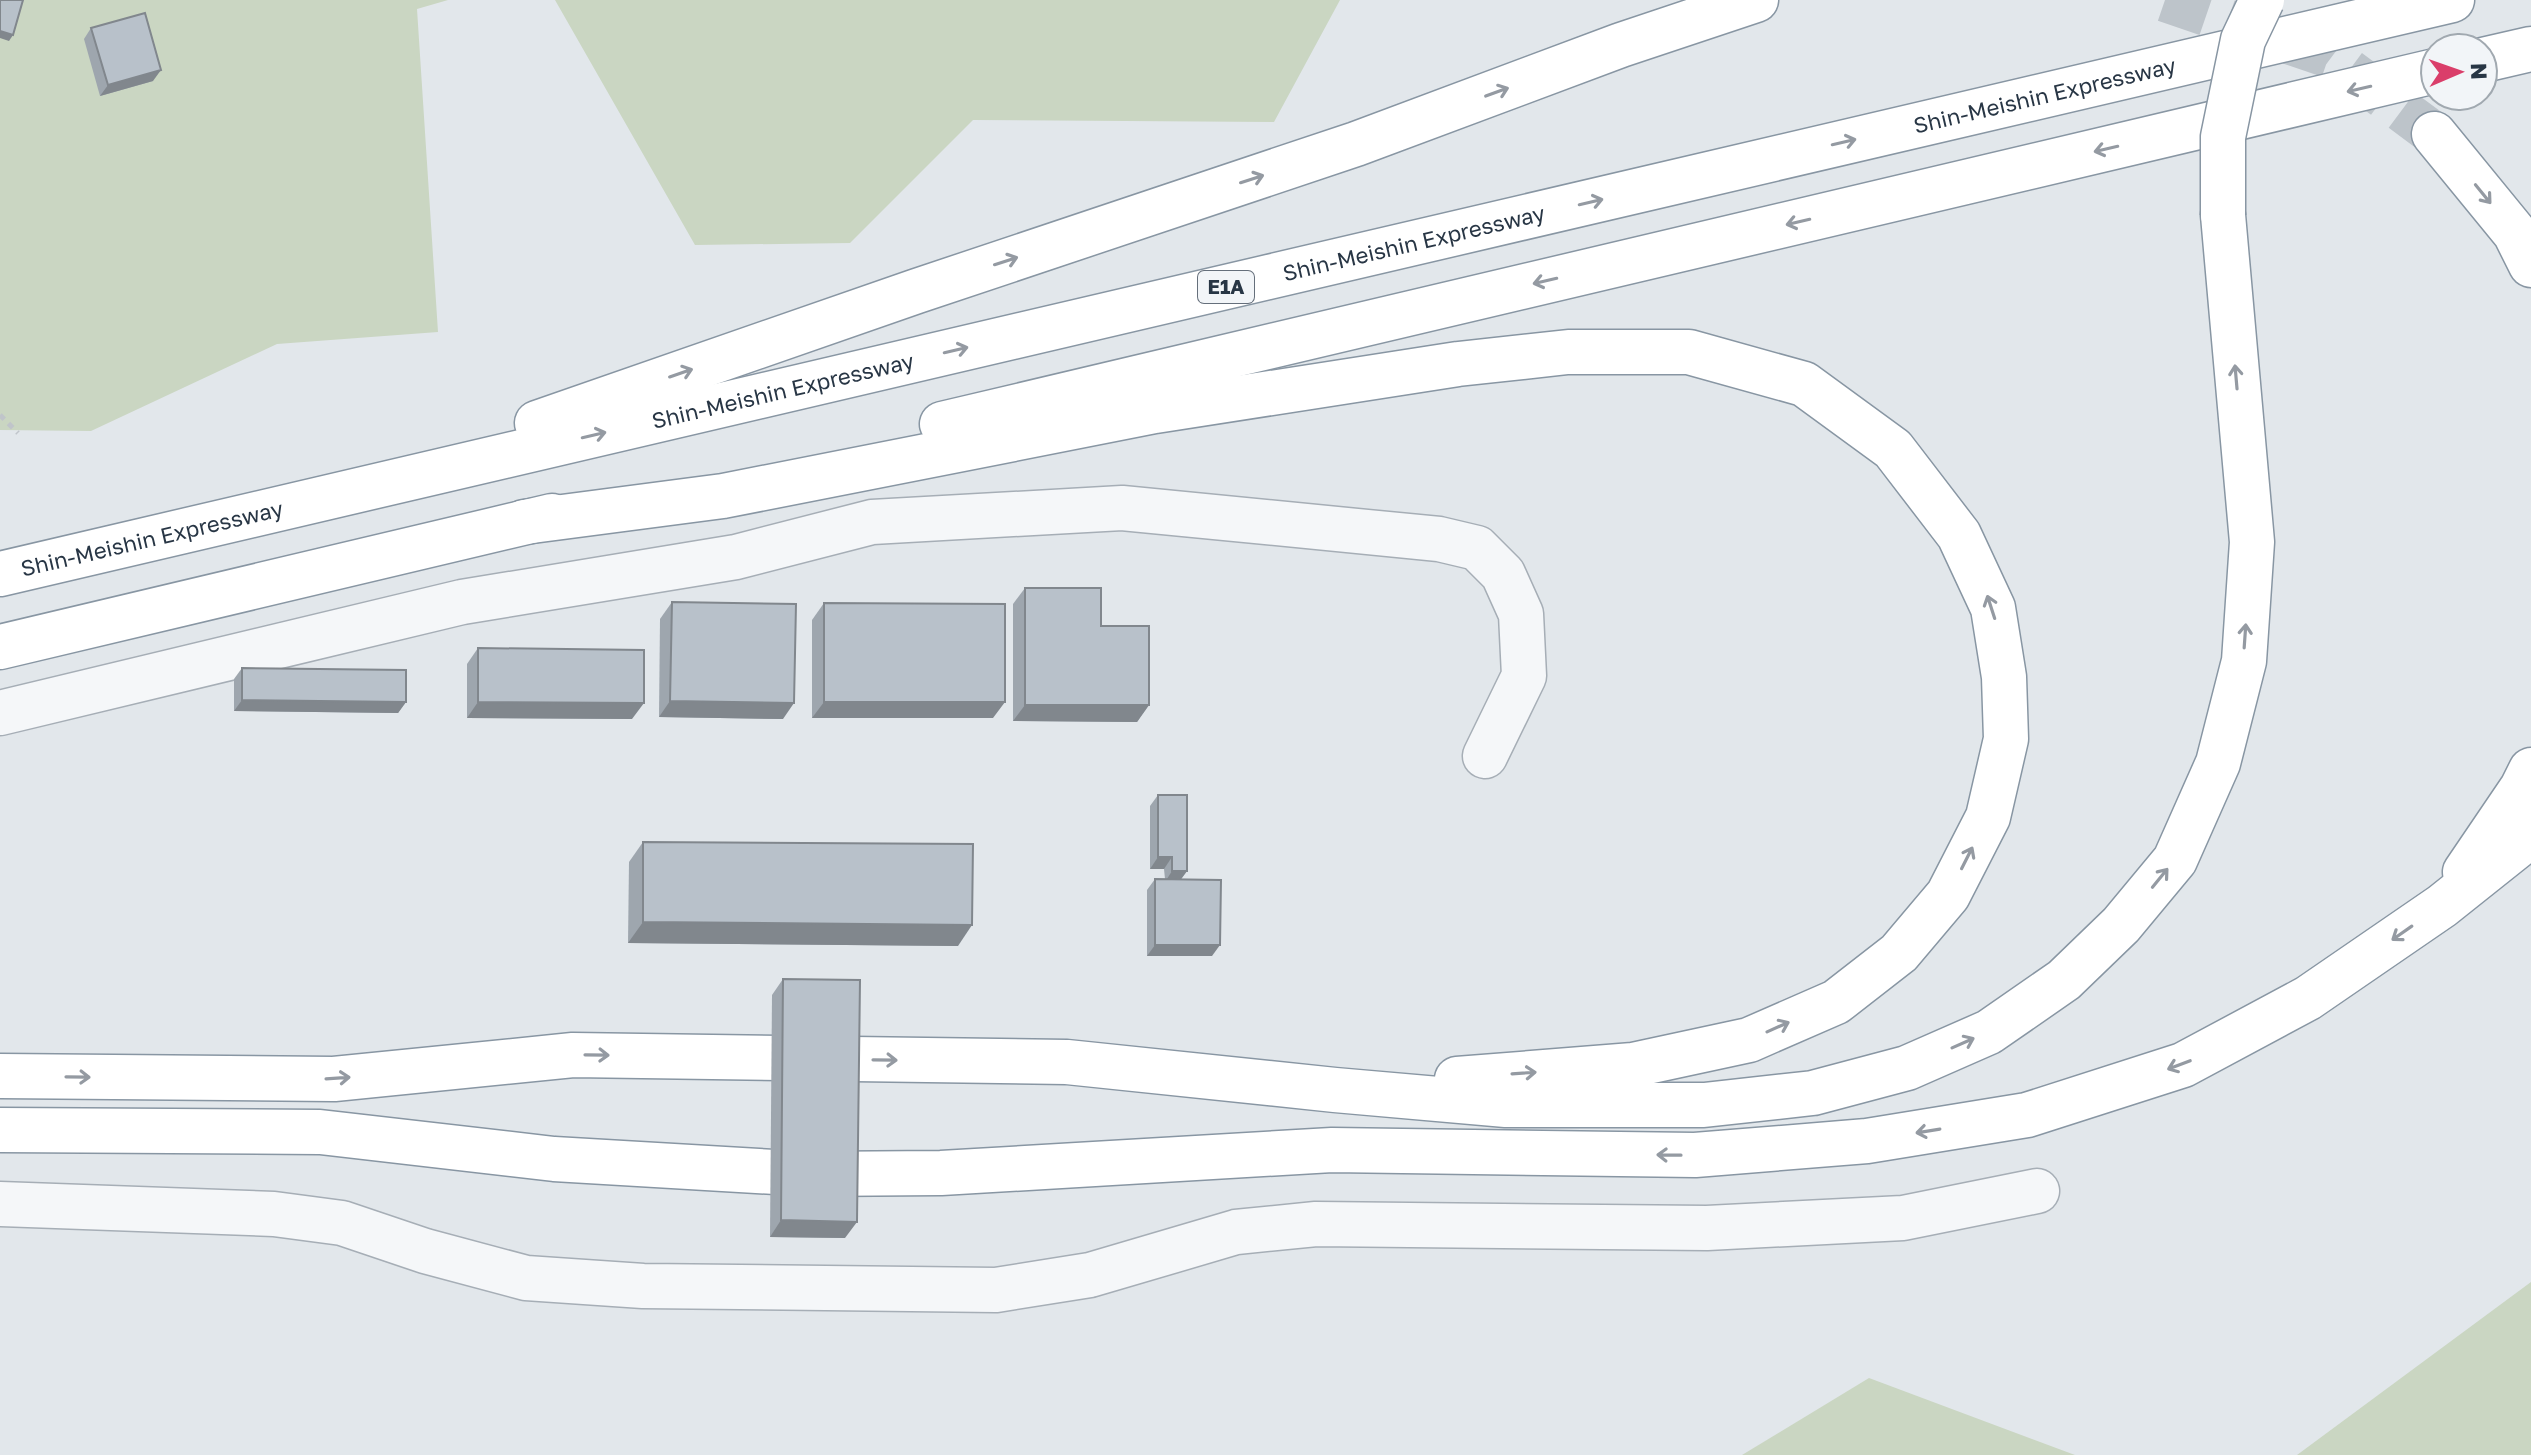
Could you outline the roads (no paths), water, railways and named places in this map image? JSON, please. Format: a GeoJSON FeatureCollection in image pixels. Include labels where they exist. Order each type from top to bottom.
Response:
{"type":"FeatureCollection","features":[{"type":"Feature","properties":{"kind":"highway"},"geometry":{"type":"LineString","coordinates":[[316,500],[917,291],[1356,144],[1621,45],[1756,0]]}},
{"type":"Feature","properties":{"kind":"highway"},"geometry":{"type":"LineString","coordinates":[[0,1076],[334,1079],[573,1055],[1067,1062],[1506,1105],[1704,1105],[1813,1093],[1907,1068],[1989,1032],[2064,980],[2121,925],[2175,860],[2218,763],[2244,661],[2252,542],[2223,215],[2223,137],[2243,40],[2262,0]]}},
{"type":"Feature","properties":{"kind":"highway","name":"Shin-Meishin Expressway"},"geometry":{"type":"LineString","coordinates":[[0,574],[2452,0]]}},
{"type":"Feature","properties":{"kind":"highway"},"geometry":{"type":"LineString","coordinates":[[2499,56],[2531,49]]}},
{"type":"Feature","properties":{"kind":"highway"},"geometry":{"type":"LineString","coordinates":[[0,647],[2419,75]]}},
{"type":"Feature","properties":{"kind":"highway"},"geometry":{"type":"LineString","coordinates":[[2434,134],[2515,233],[2531,265]]}},
{"type":"Feature","properties":{"kind":"highway"},"geometry":{"type":"LineString","coordinates":[[524,522],[723,496],[1155,411],[1458,364],[1568,352],[1689,352],[1804,384],[1893,449],[1959,535],[1993,608],[2004,677],[2006,739],[1988,817],[1948,895],[1899,953],[1836,1002],[1749,1040],[1633,1065],[1335,1090]]}},
{"type":"Feature","properties":{"kind":"highway"},"geometry":{"type":"LineString","coordinates":[[2442,906],[2531,770]]}},
{"type":"Feature","properties":{"kind":"highway"},"geometry":{"type":"LineString","coordinates":[[0,1130],[320,1132],[554,1159],[809,1174],[941,1173],[1332,1150],[1695,1155],[1867,1141],[2027,1115],[2183,1065],[2308,998],[2442,906],[2531,835]]}},
{"type":"Feature","properties":{"kind":"street"},"geometry":{"type":"LineString","coordinates":[[0,713],[462,602],[736,557],[872,522],[1122,508],[1439,539],[1477,548],[1503,574],[1521,614],[1524,676],[1485,756]]}},
{"type":"Feature","properties":{"kind":"street"},"geometry":{"type":"LineString","coordinates":[[0,1204],[274,1214],[342,1223],[425,1251],[526,1278],[643,1286],[996,1290],[1090,1275],[1236,1232],[1316,1224],[1707,1228],[1903,1218],[2037,1191]]}},
{"type":"Feature","properties":{"kind":"tunnel"},"geometry":{"type":"LineString","coordinates":[[2165,0],[2329,56],[2434,134]]}}]}
